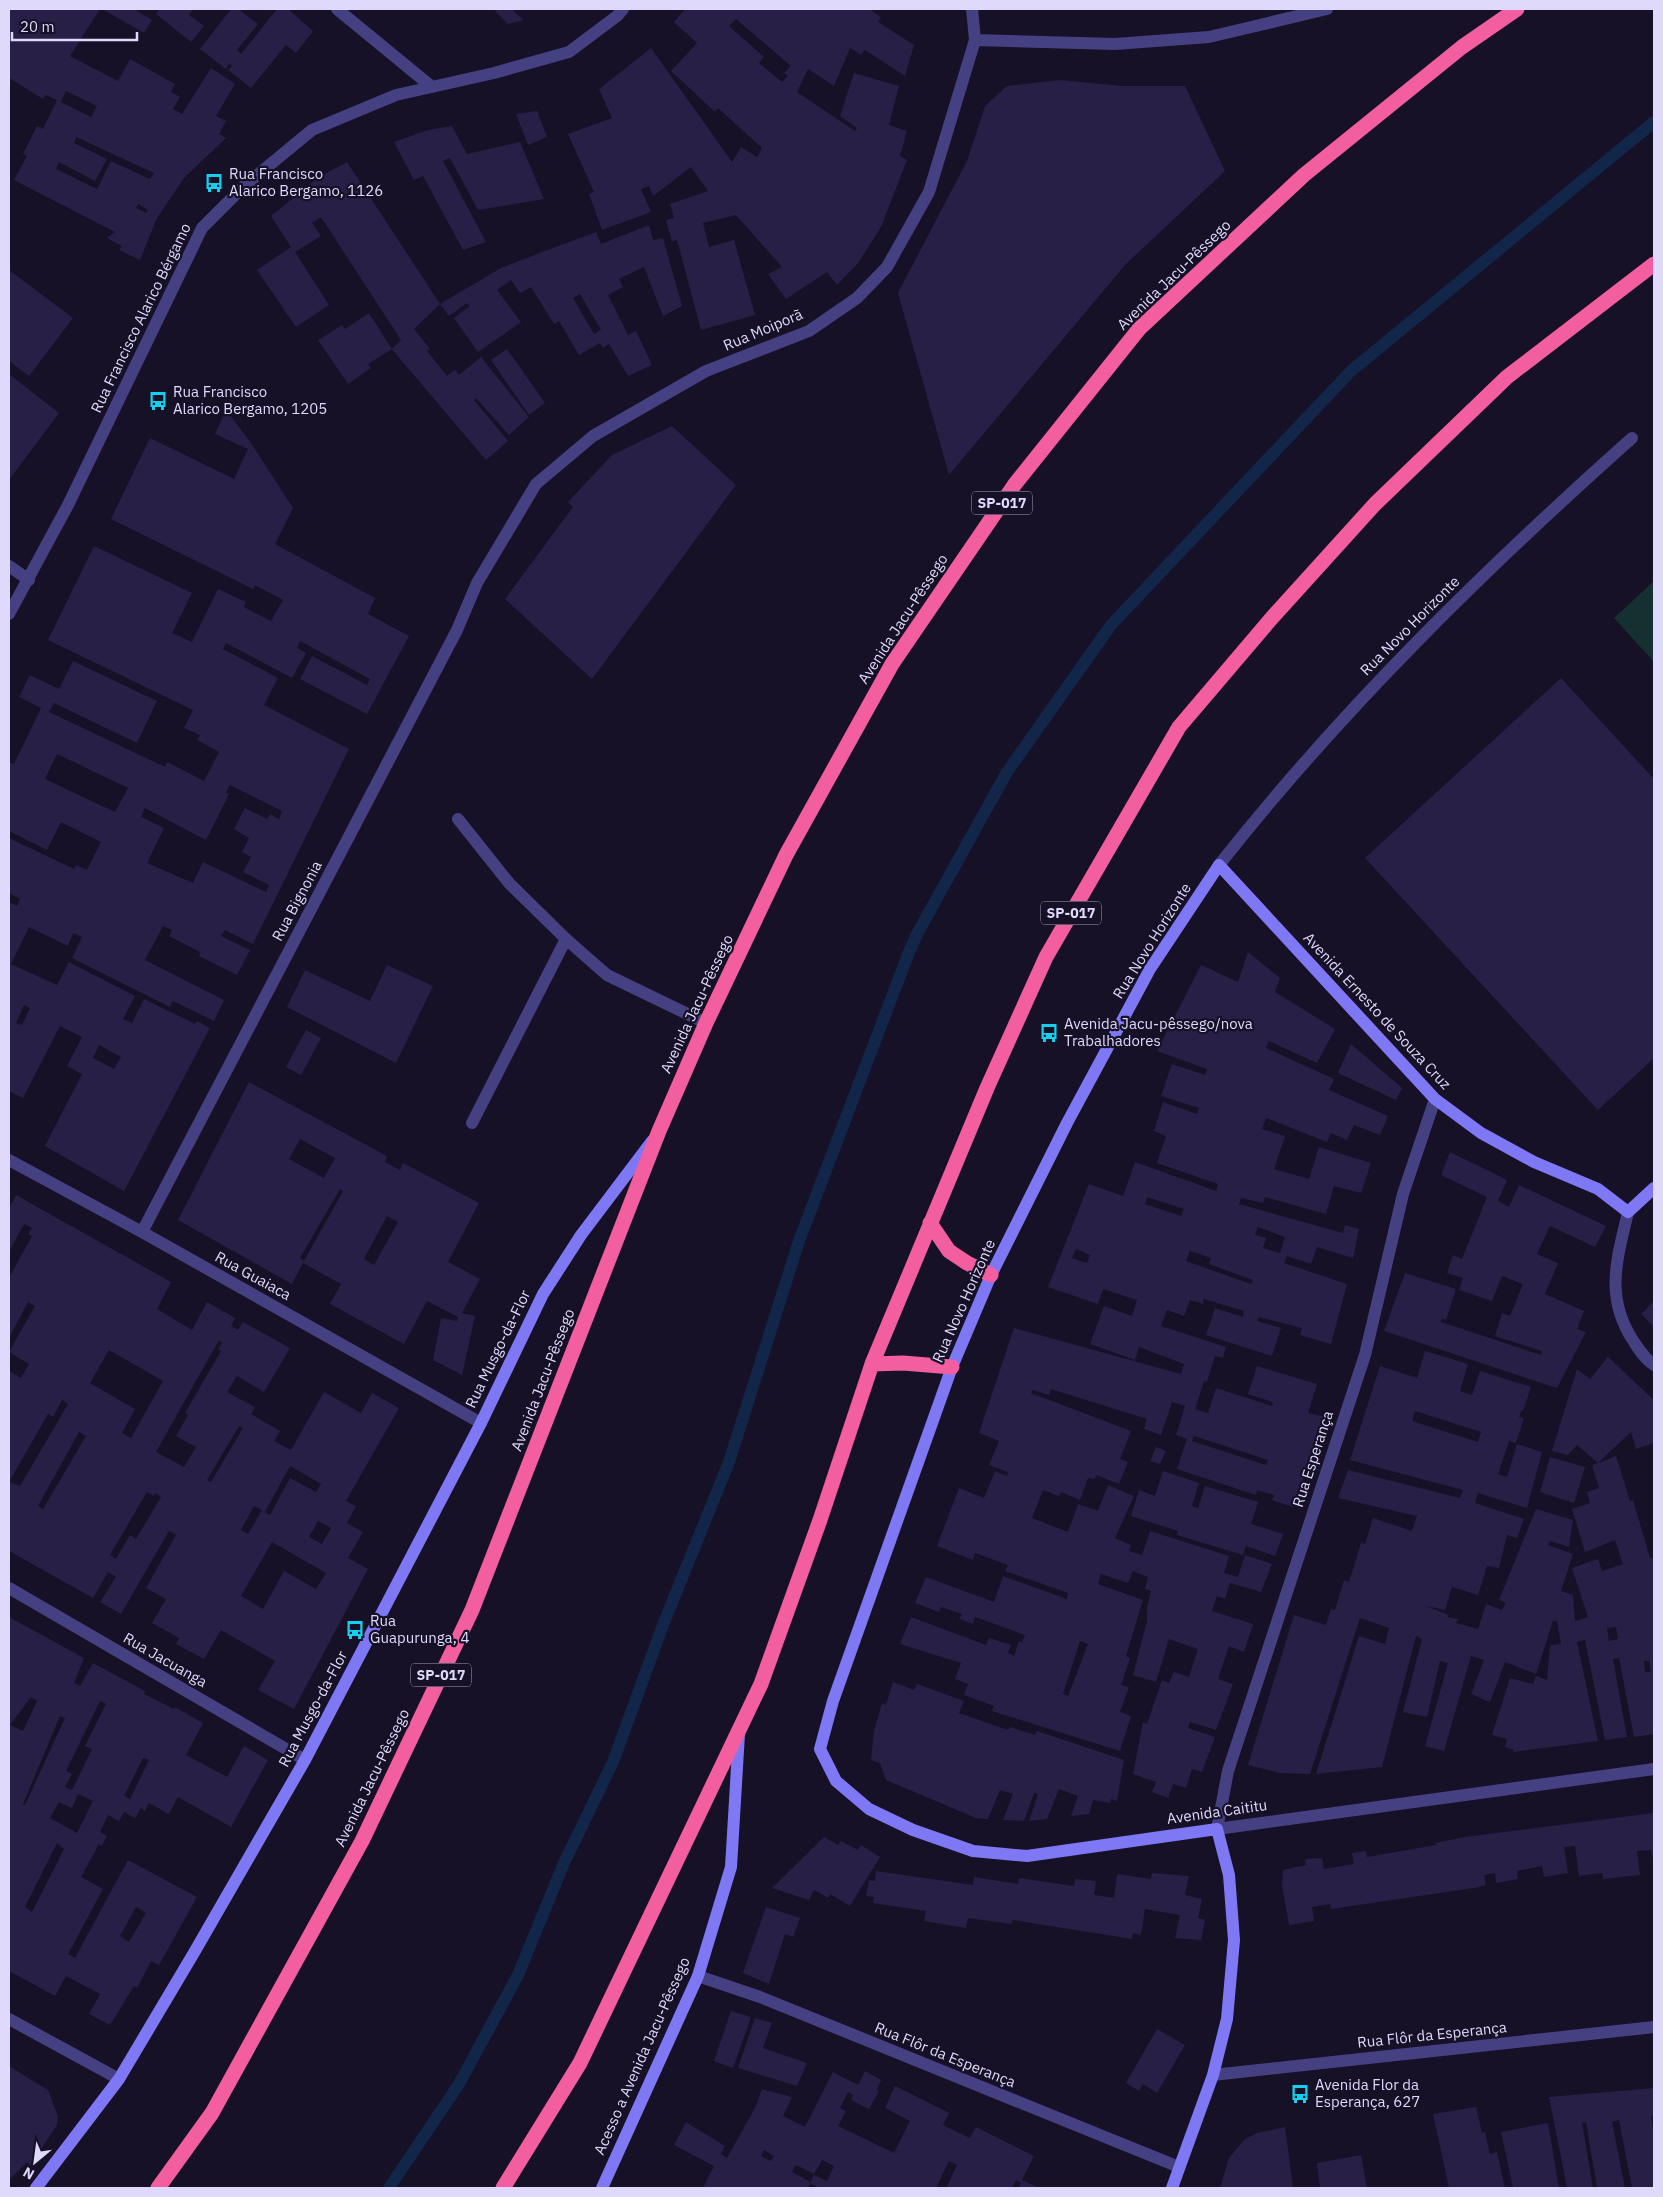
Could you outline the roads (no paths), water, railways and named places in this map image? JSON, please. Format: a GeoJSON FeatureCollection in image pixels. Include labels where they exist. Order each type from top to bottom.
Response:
{"type":"FeatureCollection","features":[{"type":"Feature","properties":{"kind":"highway","name":"Avenida Jacu-Pêssego"},"geometry":{"type":"LineString","coordinates":[[158,2188],[212,2113],[362,1841],[472,1610],[659,1131],[706,1023],[786,855],[892,664],[1015,484],[1139,330],[1304,175],[1462,47],[1517,9]]}},
{"type":"Feature","properties":{"kind":"highway","name":"SP-017"},"geometry":{"type":"LineString","coordinates":[[503,2188],[580,2063],[768,1666],[820,1520],[872,1364],[930,1223],[1046,957],[1179,727],[1270,620],[1375,504],[1507,378],[1654,264]]}},
{"type":"Feature","properties":{"kind":"highway"},"geometry":{"type":"LineString","coordinates":[[930,1223],[949,1251],[991,1275]]}},
{"type":"Feature","properties":{"kind":"highway"},"geometry":{"type":"LineString","coordinates":[[872,1364],[903,1363],[952,1368]]}},
{"type":"Feature","properties":{"kind":"street"},"geometry":{"type":"LineString","coordinates":[[337,9],[432,87]]}},
{"type":"Feature","properties":{"kind":"street","name":"Rua Francisco Alarico Bérgamo"},"geometry":{"type":"LineString","coordinates":[[9,614],[68,505],[202,228],[244,186],[312,130],[396,95],[494,73],[569,52],[624,9]]}},
{"type":"Feature","properties":{"kind":"street","name":"Rua Moiporã"},"geometry":{"type":"LineString","coordinates":[[477,583],[536,484],[593,436],[706,371],[809,331],[857,298],[886,267],[929,192],[975,40],[972,9]]}},
{"type":"Feature","properties":{"kind":"street"},"geometry":{"type":"LineString","coordinates":[[975,40],[1115,44],[1209,36],[1326,9]]}},
{"type":"Feature","properties":{"kind":"street","name":"Rua Novo Horizonte"},"geometry":{"type":"LineString","coordinates":[[820,1749],[832,1701],[952,1368],[991,1275],[1067,1123],[1150,969],[1219,865],[1269,801],[1418,638],[1568,495],[1632,438]]}},
{"type":"Feature","properties":{"kind":"street"},"geometry":{"type":"LineString","coordinates":[[9,566],[29,580]]}},
{"type":"Feature","properties":{"kind":"street","name":"Rua Bignonia"},"geometry":{"type":"LineString","coordinates":[[142,1232],[457,630],[477,583]]}},
{"type":"Feature","properties":{"kind":"street"},"geometry":{"type":"LineString","coordinates":[[458,819],[509,883],[566,939],[607,975],[706,1023]]}},
{"type":"Feature","properties":{"kind":"street","name":"Avenida Ernesto de Souza Cruz"},"geometry":{"type":"LineString","coordinates":[[1219,865],[1435,1099],[1481,1133],[1534,1162],[1598,1189],[1628,1212]]}},
{"type":"Feature","properties":{"kind":"street"},"geometry":{"type":"LineString","coordinates":[[472,1123],[566,939]]}},
{"type":"Feature","properties":{"kind":"street","name":"Rua Esperança"},"geometry":{"type":"LineString","coordinates":[[1217,1828],[1228,1771],[1365,1355],[1402,1194],[1435,1099]]}},
{"type":"Feature","properties":{"kind":"street","name":"Rua Musgo-da-Flor"},"geometry":{"type":"LineString","coordinates":[[36,2188],[119,2079],[305,1760],[480,1423],[543,1294],[581,1235],[659,1131]]}},
{"type":"Feature","properties":{"kind":"street","name":"Rua Guaiaca"},"geometry":{"type":"LineString","coordinates":[[9,1160],[142,1232],[480,1423]]}},
{"type":"Feature","properties":{"kind":"street"},"geometry":{"type":"LineString","coordinates":[[1654,1188],[1628,1212],[1617,1261],[1615,1287],[1623,1325],[1646,1359],[1654,1365]]}},
{"type":"Feature","properties":{"kind":"street","name":"Rua Jacuanga"},"geometry":{"type":"LineString","coordinates":[[9,1588],[305,1760]]}},
{"type":"Feature","properties":{"kind":"street","name":"Acesso a Avenida Jacu-Pêssego"},"geometry":{"type":"LineString","coordinates":[[602,2188],[698,1976],[731,1867],[739,1729]]}},
{"type":"Feature","properties":{"kind":"street","name":"Avenida Caititu"},"geometry":{"type":"LineString","coordinates":[[820,1749],[836,1781],[869,1809],[913,1830],[973,1851],[1027,1856],[1217,1828],[1654,1769]]}},
{"type":"Feature","properties":{"kind":"street"},"geometry":{"type":"LineString","coordinates":[[1172,2188],[1213,2075],[1227,2019],[1234,1940],[1229,1875],[1217,1828]]}},
{"type":"Feature","properties":{"kind":"street","name":"Rua Flôr da Esperança"},"geometry":{"type":"LineString","coordinates":[[698,1976],[760,1997],[1179,2167]]}},
{"type":"Feature","properties":{"kind":"street"},"geometry":{"type":"LineString","coordinates":[[9,2019],[119,2079]]}},
{"type":"Feature","properties":{"kind":"street","name":"Rua Flôr da Esperança"},"geometry":{"type":"LineString","coordinates":[[1213,2075],[1654,2027]]}},
{"type":"Feature","properties":{"kind":"waterway"},"geometry":{"type":"LineString","coordinates":[[389,2188],[459,2084],[518,1975],[564,1863],[613,1762],[663,1625],[729,1462],[799,1241],[909,952],[917,934],[1007,772],[1111,625],[1351,371],[1654,122]]}},
{"type":"Feature","properties":{"kind":"place","name":"Rua Francisco Alarico Bergamo, 1126"},"geometry":{"type":"Point","coordinates":[214,183]}},
{"type":"Feature","properties":{"kind":"place","name":"Rua Francisco Alarico Bergamo, 1205"},"geometry":{"type":"Point","coordinates":[158,401]}},
{"type":"Feature","properties":{"kind":"place","name":"Avenida Jacu-pêssego/nova Trabalhadores"},"geometry":{"type":"Point","coordinates":[1049,1033]}},
{"type":"Feature","properties":{"kind":"place","name":"Rua Guapurunga, 4"},"geometry":{"type":"Point","coordinates":[355,1630]}},
{"type":"Feature","properties":{"kind":"place","name":"Avenida Flor da Esperança, 627"},"geometry":{"type":"Point","coordinates":[1300,2094]}}]}
